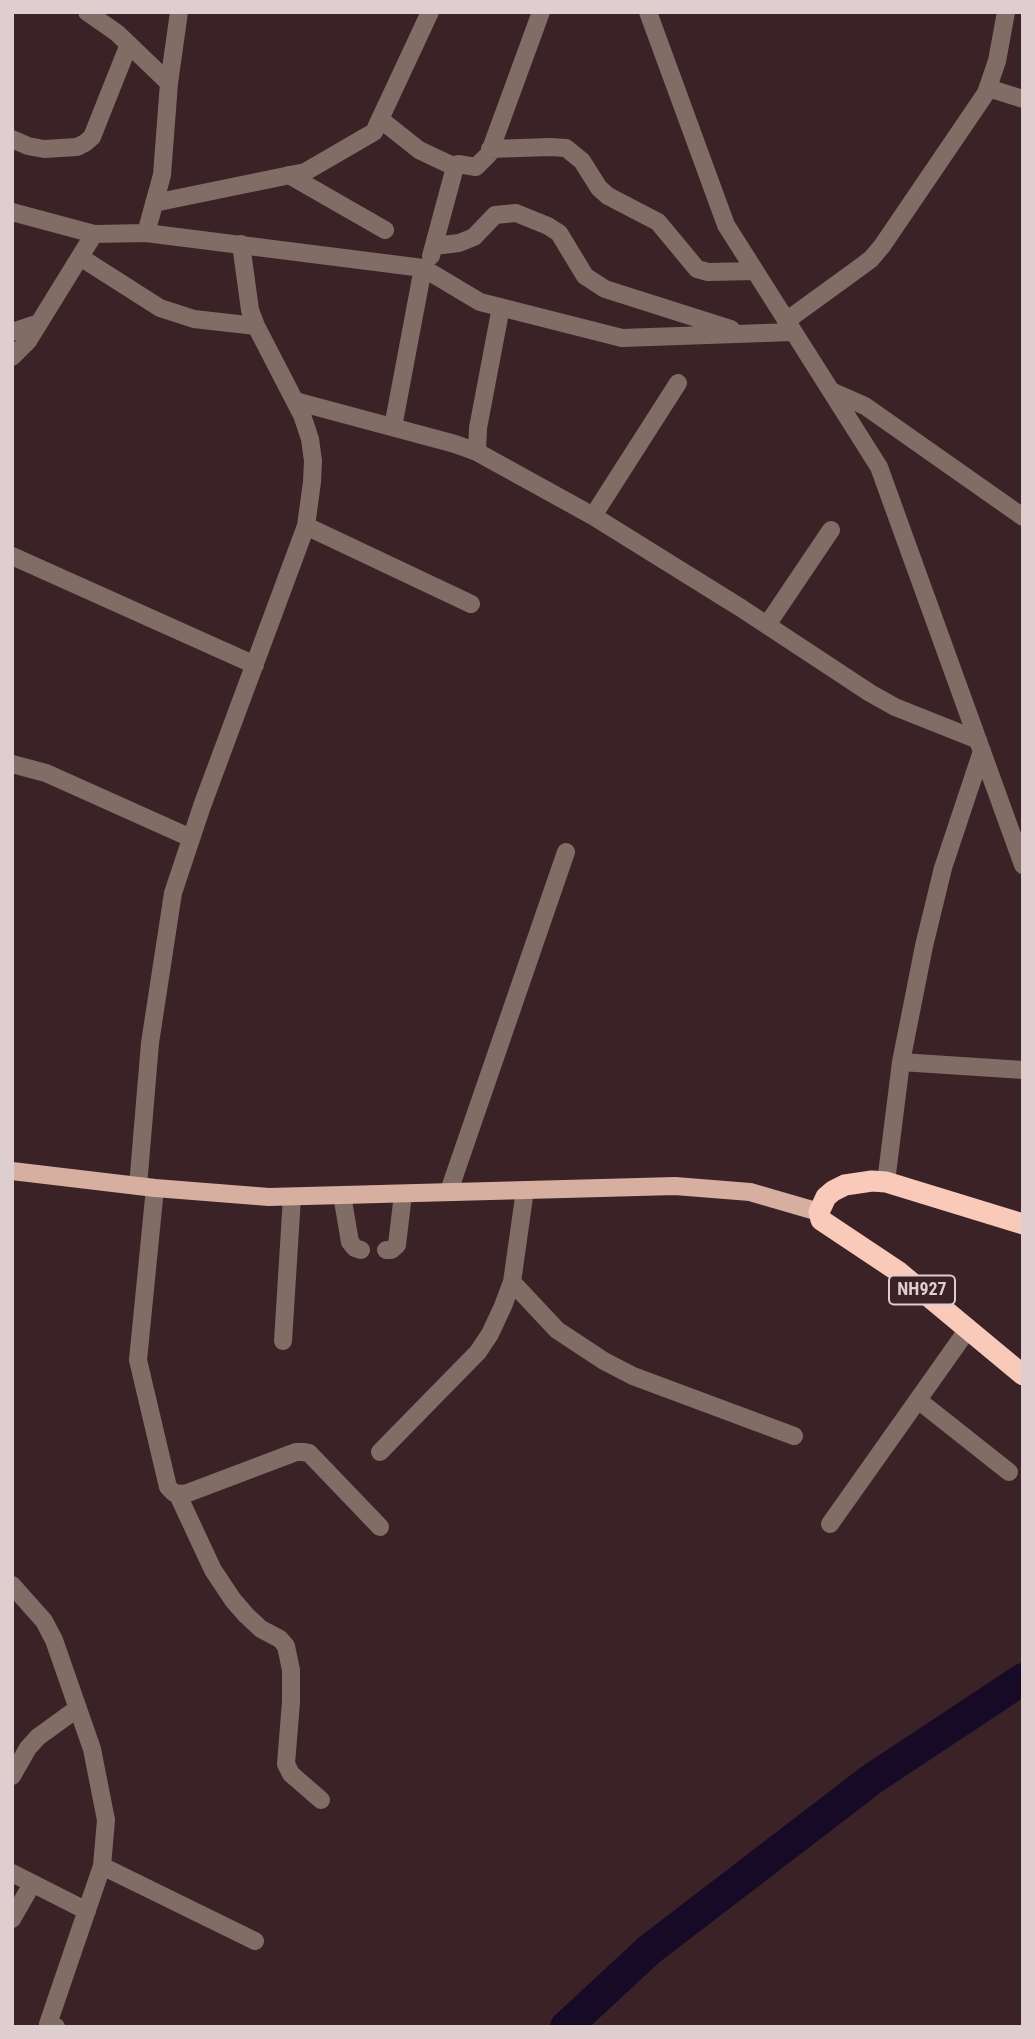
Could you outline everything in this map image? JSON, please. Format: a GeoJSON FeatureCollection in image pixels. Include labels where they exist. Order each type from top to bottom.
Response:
{"type":"FeatureCollection","features":[{"type":"Feature","properties":{"kind":"highway"},"geometry":{"type":"LineString","coordinates":[[819,1212],[826,1197],[845,1185],[872,1181],[886,1182],[1023,1224]]}},
{"type":"Feature","properties":{"kind":"highway","name":"NH927"},"geometry":{"type":"LineString","coordinates":[[819,1212],[821,1220],[899,1272],[1023,1375]]}},
{"type":"Feature","properties":{"kind":"main road"},"geometry":{"type":"LineString","coordinates":[[12,1171],[146,1187],[269,1197],[676,1186],[750,1192],[819,1212]]}},
{"type":"Feature","properties":{"kind":"street"},"geometry":{"type":"LineString","coordinates":[[146,233],[162,175],[169,83],[179,12]]}},
{"type":"Feature","properties":{"kind":"street"},"geometry":{"type":"LineString","coordinates":[[154,203],[305,172],[374,132],[430,12]]}},
{"type":"Feature","properties":{"kind":"street"},"geometry":{"type":"LineString","coordinates":[[393,427],[425,269],[434,246],[455,167],[458,164],[476,167],[484,162],[541,12]]}},
{"type":"Feature","properties":{"kind":"street"},"geometry":{"type":"LineString","coordinates":[[648,12],[726,225],[879,467],[1023,865]]}},
{"type":"Feature","properties":{"kind":"street"},"geometry":{"type":"LineString","coordinates":[[12,212],[94,234],[146,233],[425,269],[480,302],[622,338],[745,334],[790,326],[871,259],[988,88],[997,61],[1006,12]]}},
{"type":"Feature","properties":{"kind":"street"},"geometry":{"type":"LineString","coordinates":[[89,13],[117,33],[169,83]]}},
{"type":"Feature","properties":{"kind":"street"},"geometry":{"type":"LineString","coordinates":[[12,139],[44,149],[85,143],[92,137],[129,44]]}},
{"type":"Feature","properties":{"kind":"street"},"geometry":{"type":"LineString","coordinates":[[988,88],[1023,99]]}},
{"type":"Feature","properties":{"kind":"street"},"geometry":{"type":"LineString","coordinates":[[380,119],[419,150],[455,167]]}},
{"type":"Feature","properties":{"kind":"street"},"geometry":{"type":"LineString","coordinates":[[490,149],[566,148],[582,162],[599,188],[608,196],[658,222],[697,269],[708,272],[755,271]]}},
{"type":"Feature","properties":{"kind":"street"},"geometry":{"type":"LineString","coordinates":[[289,175],[385,230]]}},
{"type":"Feature","properties":{"kind":"street"},"geometry":{"type":"LineString","coordinates":[[434,246],[459,243],[474,237],[495,215],[516,213],[559,233],[585,276],[605,289],[745,334]]}},
{"type":"Feature","properties":{"kind":"street"},"geometry":{"type":"LineString","coordinates":[[12,358],[40,323],[94,234]]}},
{"type":"Feature","properties":{"kind":"street"},"geometry":{"type":"LineString","coordinates":[[241,244],[246,292],[256,326],[295,401],[310,439],[313,461],[306,526],[173,892],[150,1043],[138,1360],[168,1487],[178,1495],[213,1570],[233,1600],[261,1629],[280,1639],[289,1653],[291,1691],[286,1764],[291,1774],[321,1800]]}},
{"type":"Feature","properties":{"kind":"street"},"geometry":{"type":"LineString","coordinates":[[80,257],[167,311],[194,319],[256,326]]}},
{"type":"Feature","properties":{"kind":"street"},"geometry":{"type":"LineString","coordinates":[[477,452],[478,428],[501,307]]}},
{"type":"Feature","properties":{"kind":"street"},"geometry":{"type":"LineString","coordinates":[[12,332],[40,323]]}},
{"type":"Feature","properties":{"kind":"street"},"geometry":{"type":"LineString","coordinates":[[593,516],[678,383]]}},
{"type":"Feature","properties":{"kind":"street"},"geometry":{"type":"LineString","coordinates":[[831,391],[853,399],[874,412],[1023,517]]}},
{"type":"Feature","properties":{"kind":"street"},"geometry":{"type":"LineString","coordinates":[[295,401],[455,443],[477,452],[593,516],[870,693],[980,746]]}},
{"type":"Feature","properties":{"kind":"street"},"geometry":{"type":"LineString","coordinates":[[306,526],[471,604]]}},
{"type":"Feature","properties":{"kind":"street"},"geometry":{"type":"LineString","coordinates":[[767,625],[831,530]]}},
{"type":"Feature","properties":{"kind":"street"},"geometry":{"type":"LineString","coordinates":[[12,556],[255,665]]}},
{"type":"Feature","properties":{"kind":"street"},"geometry":{"type":"LineString","coordinates":[[886,1182],[901,1062],[924,946],[943,868],[980,746]]}},
{"type":"Feature","properties":{"kind":"street"},"geometry":{"type":"LineString","coordinates":[[12,764],[46,773],[191,838]]}},
{"type":"Feature","properties":{"kind":"street"},"geometry":{"type":"LineString","coordinates":[[449,1191],[566,852]]}},
{"type":"Feature","properties":{"kind":"street"},"geometry":{"type":"LineString","coordinates":[[901,1062],[1023,1070]]}},
{"type":"Feature","properties":{"kind":"street"},"geometry":{"type":"LineString","coordinates":[[380,1452],[484,1343],[512,1282],[525,1190]]}},
{"type":"Feature","properties":{"kind":"street"},"geometry":{"type":"LineString","coordinates":[[386,1251],[397,1245],[403,1194]]}},
{"type":"Feature","properties":{"kind":"street"},"geometry":{"type":"LineString","coordinates":[[342,1195],[350,1242],[361,1250]]}},
{"type":"Feature","properties":{"kind":"street"},"geometry":{"type":"LineString","coordinates":[[284,1341],[292,1196]]}},
{"type":"Feature","properties":{"kind":"street"},"geometry":{"type":"LineString","coordinates":[[512,1282],[557,1330],[604,1361],[633,1376],[794,1436]]}},
{"type":"Feature","properties":{"kind":"street"},"geometry":{"type":"LineString","coordinates":[[830,1524],[968,1329]]}},
{"type":"Feature","properties":{"kind":"street"},"geometry":{"type":"LineString","coordinates":[[918,1399],[1009,1472]]}},
{"type":"Feature","properties":{"kind":"street"},"geometry":{"type":"LineString","coordinates":[[178,1495],[296,1452],[303,1452],[309,1454],[380,1527]]}},
{"type":"Feature","properties":{"kind":"street"},"geometry":{"type":"LineString","coordinates":[[12,1585],[44,1621],[54,1640],[92,1749],[106,1820],[102,1866],[48,2024],[56,2027]]}},
{"type":"Feature","properties":{"kind":"street"},"geometry":{"type":"LineString","coordinates":[[12,1776],[28,1748],[38,1737],[78,1708]]}},
{"type":"Feature","properties":{"kind":"street"},"geometry":{"type":"LineString","coordinates":[[102,1866],[255,1941]]}},
{"type":"Feature","properties":{"kind":"street"},"geometry":{"type":"LineString","coordinates":[[12,1873],[86,1911]]}},
{"type":"Feature","properties":{"kind":"street"},"geometry":{"type":"LineString","coordinates":[[12,1919],[32,1884]]}},
{"type":"Feature","properties":{"kind":"waterway"},"geometry":{"type":"LineString","coordinates":[[566,2027],[649,1950],[872,1779],[1023,1679]]}}]}
